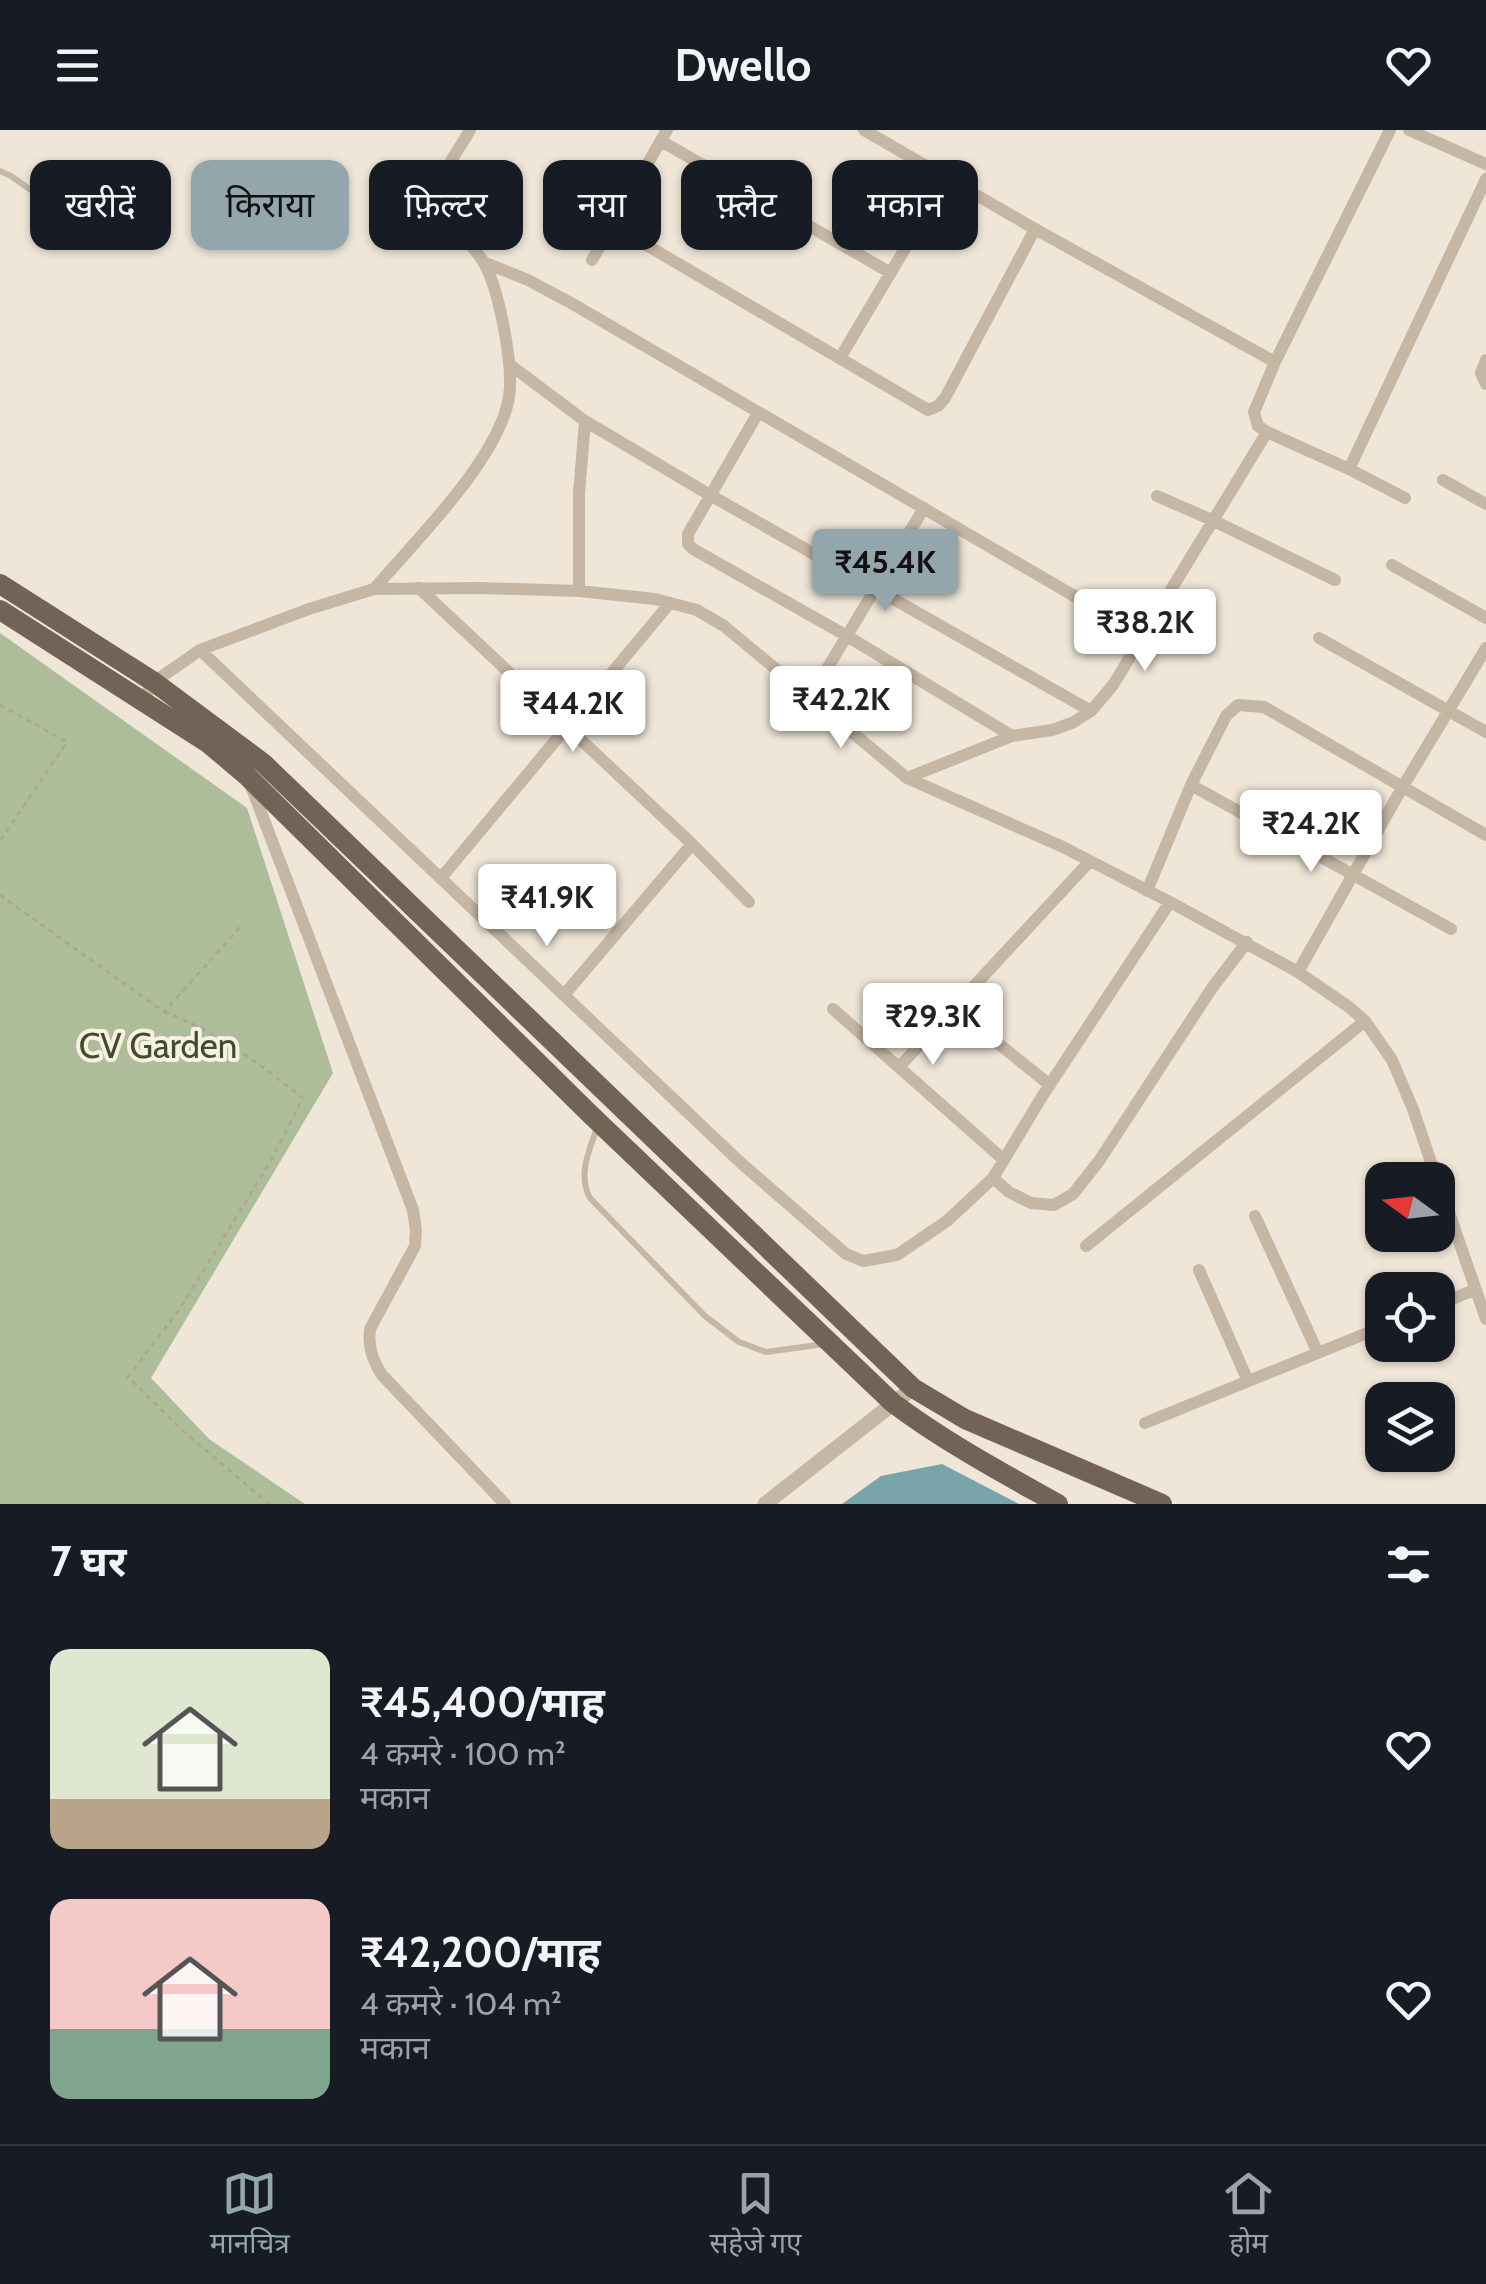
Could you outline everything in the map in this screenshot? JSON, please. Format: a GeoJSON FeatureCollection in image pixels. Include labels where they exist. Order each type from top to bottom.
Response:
{"type":"FeatureCollection","features":[{"type":"Feature","properties":{"kind":"main road"},"geometry":{"type":"LineString","coordinates":[[0,584],[148,691],[246,775],[599,1123],[894,1402],[926,1427],[1058,1504]]}},
{"type":"Feature","properties":{"kind":"main road"},"geometry":{"type":"LineString","coordinates":[[0,610],[148,691],[263,763],[914,1388],[981,1427],[1162,1504]]}},
{"type":"Feature","properties":{"kind":"street"},"geometry":{"type":"LineString","coordinates":[[864,130],[916,160]]}},
{"type":"Feature","properties":{"kind":"street"},"geometry":{"type":"LineString","coordinates":[[1390,130],[1274,362],[1254,412],[1255,420],[1266,432],[1406,498]]}},
{"type":"Feature","properties":{"kind":"street"},"geometry":{"type":"LineString","coordinates":[[1409,130],[1486,164]]}},
{"type":"Feature","properties":{"kind":"street"},"geometry":{"type":"LineString","coordinates":[[374,589],[486,455],[509,397],[510,364],[493,282],[483,262],[449,220],[441,194],[444,174],[463,132]]}},
{"type":"Feature","properties":{"kind":"street"},"geometry":{"type":"LineString","coordinates":[[650,160],[664,135],[890,273]]}},
{"type":"Feature","properties":{"kind":"street"},"geometry":{"type":"LineString","coordinates":[[1349,469],[1486,179]]}},
{"type":"Feature","properties":{"kind":"street"},"geometry":{"type":"LineString","coordinates":[[978,196],[1274,362]]}},
{"type":"Feature","properties":{"kind":"street"},"geometry":{"type":"LineString","coordinates":[[655,250],[928,410],[945,398],[1035,229]]}},
{"type":"Feature","properties":{"kind":"street"},"geometry":{"type":"LineString","coordinates":[[592,260],[598,250]]}},
{"type":"Feature","properties":{"kind":"street"},"geometry":{"type":"LineString","coordinates":[[840,358],[904,250]]}},
{"type":"Feature","properties":{"kind":"street"},"geometry":{"type":"LineString","coordinates":[[483,262],[571,303],[1144,636]]}},
{"type":"Feature","properties":{"kind":"street"},"geometry":{"type":"LineString","coordinates":[[1486,360],[1481,373],[1486,384]]}},
{"type":"Feature","properties":{"kind":"street"},"geometry":{"type":"LineString","coordinates":[[510,364],[585,421],[1092,711]]}},
{"type":"Feature","properties":{"kind":"street"},"geometry":{"type":"LineString","coordinates":[[758,413],[688,534],[688,544],[1012,736]]}},
{"type":"Feature","properties":{"kind":"street"},"geometry":{"type":"LineString","coordinates":[[579,591],[579,493],[585,421]]}},
{"type":"Feature","properties":{"kind":"street"},"geometry":{"type":"LineString","coordinates":[[907,778],[1012,736],[1052,730],[1092,711],[1113,686],[1266,432]]}},
{"type":"Feature","properties":{"kind":"street"},"geometry":{"type":"LineString","coordinates":[[1443,480],[1486,504]]}},
{"type":"Feature","properties":{"kind":"street"},"geometry":{"type":"LineString","coordinates":[[1156,496],[1335,580]]}},
{"type":"Feature","properties":{"kind":"street"},"geometry":{"type":"LineString","coordinates":[[810,697],[924,508]]}},
{"type":"Feature","properties":{"kind":"street"},"geometry":{"type":"LineString","coordinates":[[1392,565],[1486,618]]}},
{"type":"Feature","properties":{"kind":"street"},"geometry":{"type":"LineString","coordinates":[[419,588],[749,902]]}},
{"type":"Feature","properties":{"kind":"street"},"geometry":{"type":"LineString","coordinates":[[148,691],[200,650],[374,589],[579,591],[655,599],[697,610],[724,626],[907,778],[1063,847],[1247,942],[1298,972],[1365,1021],[1392,1060],[1431,1162]]}},
{"type":"Feature","properties":{"kind":"street"},"geometry":{"type":"LineString","coordinates":[[440,878],[670,603]]}},
{"type":"Feature","properties":{"kind":"street"},"geometry":{"type":"LineString","coordinates":[[1320,638],[1486,732]]}},
{"type":"Feature","properties":{"kind":"street"},"geometry":{"type":"LineString","coordinates":[[1298,972],[1486,648]]}},
{"type":"Feature","properties":{"kind":"street"},"geometry":{"type":"LineString","coordinates":[[200,650],[742,1163],[846,1254],[863,1261],[897,1255],[947,1221],[994,1178],[1170,902]]}},
{"type":"Feature","properties":{"kind":"street"},"geometry":{"type":"LineString","coordinates":[[1147,891],[1192,785],[1226,716],[1238,705],[1264,706],[1486,835]]}},
{"type":"Feature","properties":{"kind":"street"},"geometry":{"type":"LineString","coordinates":[[246,775],[413,1210],[415,1246],[370,1329],[368,1344],[373,1360],[395,1389],[506,1504]]}},
{"type":"Feature","properties":{"kind":"street"},"geometry":{"type":"LineString","coordinates":[[1192,785],[1451,929]]}},
{"type":"Feature","properties":{"kind":"street"},"geometry":{"type":"LineString","coordinates":[[564,995],[692,844]]}},
{"type":"Feature","properties":{"kind":"street"},"geometry":{"type":"LineString","coordinates":[[900,1066],[1090,861]]}},
{"type":"Feature","properties":{"kind":"street"},"geometry":{"type":"LineString","coordinates":[[994,1178],[1009,1192],[1032,1203],[1054,1206],[1073,1194],[1247,942]]}},
{"type":"Feature","properties":{"kind":"street"},"geometry":{"type":"LineString","coordinates":[[954,1008],[1050,1085]]}},
{"type":"Feature","properties":{"kind":"street"},"geometry":{"type":"LineString","coordinates":[[833,1009],[1004,1160]]}},
{"type":"Feature","properties":{"kind":"street"},"geometry":{"type":"LineString","coordinates":[[1086,1246],[1365,1021]]}},
{"type":"Feature","properties":{"kind":"street"},"geometry":{"type":"LineString","coordinates":[[1255,1216],[1318,1353]]}},
{"type":"Feature","properties":{"kind":"street"},"geometry":{"type":"LineString","coordinates":[[1455,1234],[1486,1319]]}},
{"type":"Feature","properties":{"kind":"street"},"geometry":{"type":"LineString","coordinates":[[1200,1270],[1248,1381]]}},
{"type":"Feature","properties":{"kind":"street"},"geometry":{"type":"LineString","coordinates":[[1455,1297],[1474,1290]]}},
{"type":"Feature","properties":{"kind":"street"},"geometry":{"type":"LineString","coordinates":[[1145,1423],[1365,1334]]}},
{"type":"Feature","properties":{"kind":"street"},"geometry":{"type":"LineString","coordinates":[[765,1504],[914,1388]]}},
{"type":"Feature","properties":{"kind":"lane"},"geometry":{"type":"LineString","coordinates":[[0,171],[30,189]]}},
{"type":"Feature","properties":{"kind":"lane"},"geometry":{"type":"LineString","coordinates":[[599,1123],[585,1163],[584,1186],[590,1198],[706,1316],[739,1342],[766,1352],[831,1342]]}},
{"type":"Feature","properties":{"kind":"path"},"geometry":{"type":"LineString","coordinates":[[0,704],[67,742],[0,841]]}},
{"type":"Feature","properties":{"kind":"path"},"geometry":{"type":"LineString","coordinates":[[0,895],[164,1012],[190,1022],[262,1065],[303,1098],[270,1162],[182,1306],[128,1377],[183,1431],[268,1504]]}},
{"type":"Feature","properties":{"kind":"path"},"geometry":{"type":"LineString","coordinates":[[164,1012],[241,926]]}},
{"type":"Feature","properties":{"kind":"green space","name":"CV Garden"},"geometry":{"type":"Polygon","coordinates":[[[0,633],[247,808],[333,1073],[151,1378],[209,1439],[305,1504],[0,1504],[0,633]]]}},
{"type":"Feature","properties":{"kind":"water"},"geometry":{"type":"Polygon","coordinates":[[[942,1464],[1019,1504],[842,1504],[881,1476],[942,1464]]]}}]}
